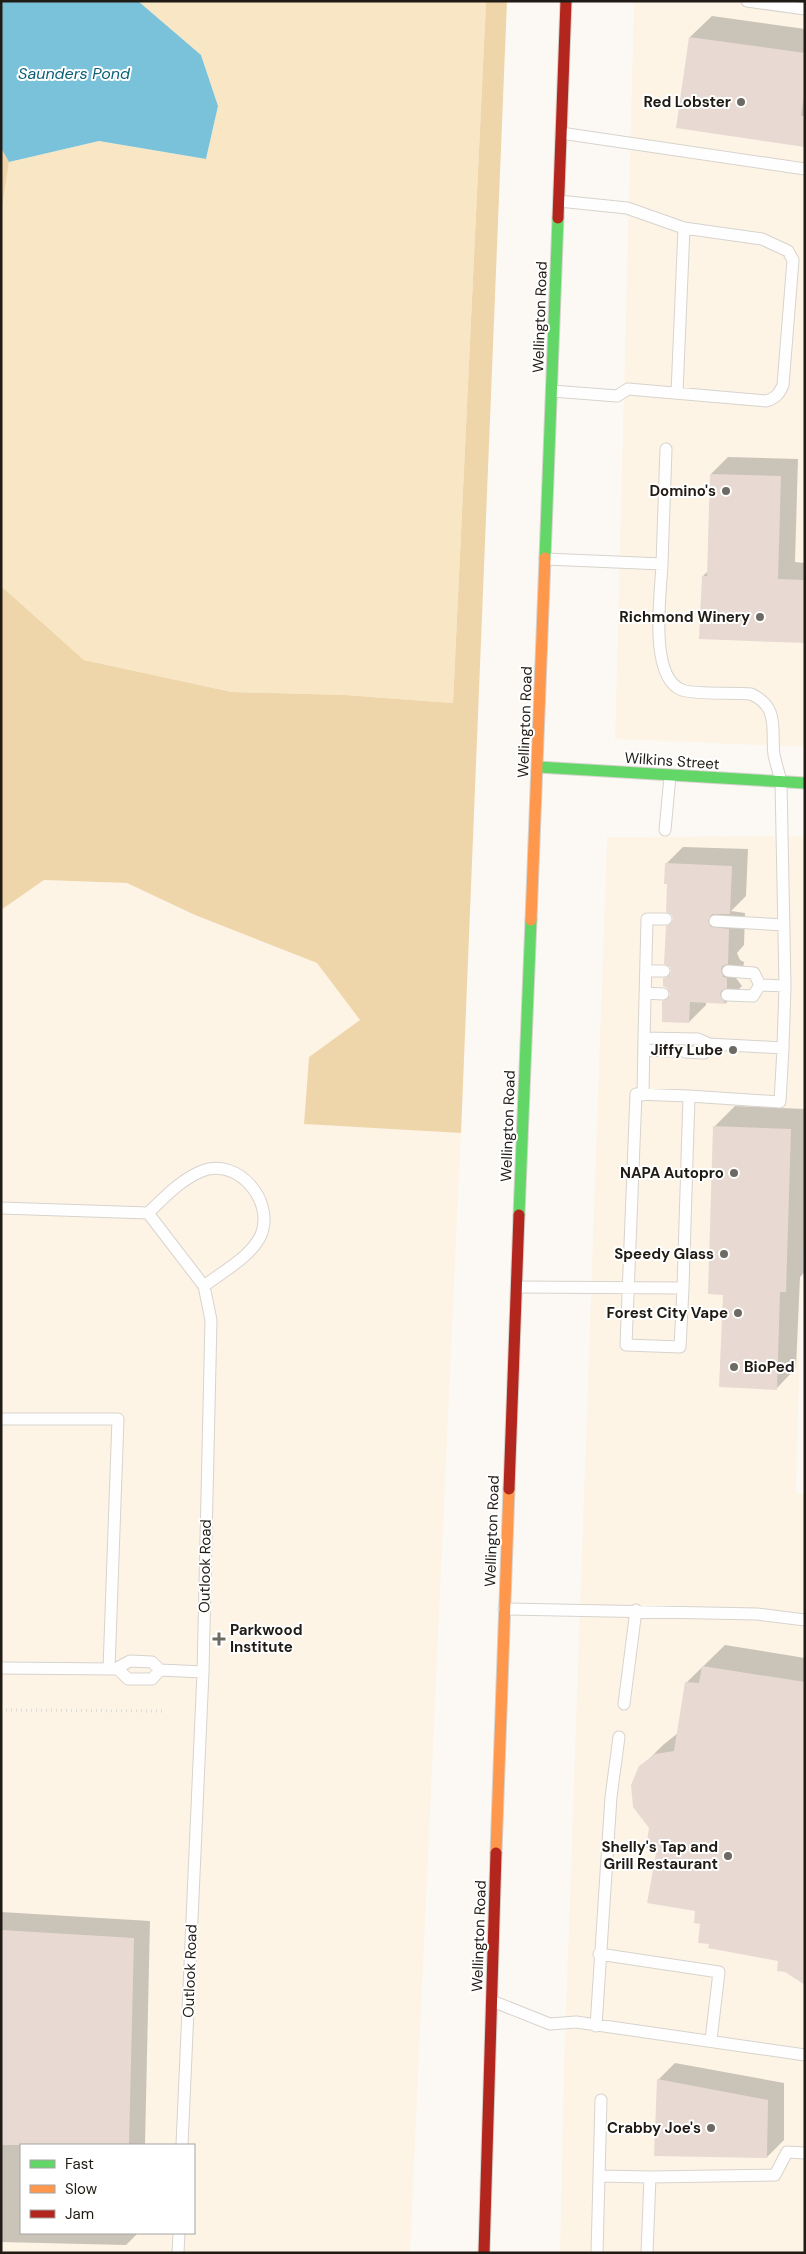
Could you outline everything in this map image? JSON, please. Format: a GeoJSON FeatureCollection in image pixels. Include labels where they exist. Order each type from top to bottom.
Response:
{"type":"FeatureCollection","features":[{"type":"Feature","properties":{"kind":"main road","name":"Wellington Road"},"geometry":{"type":"LineString","coordinates":[[484,2253],[504,1609],[538,767],[566,1]]}},
{"type":"Feature","properties":{"kind":"main road","name":"Wilkins Street"},"geometry":{"type":"LineString","coordinates":[[538,767],[805,783]]}},
{"type":"Feature","properties":{"kind":"lane"},"geometry":{"type":"LineString","coordinates":[[747,1],[805,9]]}},
{"type":"Feature","properties":{"kind":"lane"},"geometry":{"type":"LineString","coordinates":[[561,133],[805,169]]}},
{"type":"Feature","properties":{"kind":"lane"},"geometry":{"type":"LineString","coordinates":[[552,392],[617,396],[628,389],[766,401],[774,398],[779,394],[783,385],[793,260],[788,251],[762,239],[684,228],[627,208],[559,201]]}},
{"type":"Feature","properties":{"kind":"lane"},"geometry":{"type":"LineString","coordinates":[[677,393],[684,228]]}},
{"type":"Feature","properties":{"kind":"lane"},"geometry":{"type":"LineString","coordinates":[[666,449],[658,640],[668,677],[673,684],[684,690],[751,694],[759,697],[772,715],[774,754],[781,782],[784,925],[785,986],[780,1102],[690,1096],[636,1094],[626,1345],[680,1347],[690,1096]]}},
{"type":"Feature","properties":{"kind":"lane"},"geometry":{"type":"LineString","coordinates":[[546,559],[662,564]]}},
{"type":"Feature","properties":{"kind":"lane"},"geometry":{"type":"LineString","coordinates":[[665,830],[670,776]]}},
{"type":"Feature","properties":{"kind":"lane"},"geometry":{"type":"LineString","coordinates":[[643,1095],[647,919],[666,919]]}},
{"type":"Feature","properties":{"kind":"lane"},"geometry":{"type":"LineString","coordinates":[[715,921],[784,925]]}},
{"type":"Feature","properties":{"kind":"lane"},"geometry":{"type":"LineString","coordinates":[[646,971],[664,971]]}},
{"type":"Feature","properties":{"kind":"lane"},"geometry":{"type":"LineString","coordinates":[[728,971],[754,973],[760,984]]}},
{"type":"Feature","properties":{"kind":"lane"},"geometry":{"type":"LineString","coordinates":[[760,984],[785,986]]}},
{"type":"Feature","properties":{"kind":"lane"},"geometry":{"type":"LineString","coordinates":[[726,995],[753,996],[760,984]]}},
{"type":"Feature","properties":{"kind":"lane"},"geometry":{"type":"LineString","coordinates":[[645,993],[663,994]]}},
{"type":"Feature","properties":{"kind":"lane"},"geometry":{"type":"LineString","coordinates":[[644,1038],[698,1039],[709,1044],[782,1048]]}},
{"type":"Feature","properties":{"kind":"lane"},"geometry":{"type":"LineString","coordinates":[[644,1050],[704,1053],[709,1044]]}},
{"type":"Feature","properties":{"kind":"lane"},"geometry":{"type":"LineString","coordinates":[[1,1208],[148,1213],[178,1184],[203,1170],[227,1169],[244,1178],[258,1195],[264,1213],[261,1234],[252,1249],[204,1286]]}},
{"type":"Feature","properties":{"kind":"lane","name":"Outlook Road"},"geometry":{"type":"LineString","coordinates":[[148,1213],[204,1286],[211,1320],[203,1672],[182,2144]]}},
{"type":"Feature","properties":{"kind":"lane"},"geometry":{"type":"LineString","coordinates":[[517,1286],[683,1288]]}},
{"type":"Feature","properties":{"kind":"lane"},"geometry":{"type":"LineString","coordinates":[[1,1419],[118,1419],[113,1669]]}},
{"type":"Feature","properties":{"kind":"lane"},"geometry":{"type":"LineString","coordinates":[[504,1609],[636,1610],[757,1614],[805,1620]]}},
{"type":"Feature","properties":{"kind":"lane"},"geometry":{"type":"LineString","coordinates":[[624,1704],[636,1610]]}},
{"type":"Feature","properties":{"kind":"lane"},"geometry":{"type":"LineString","coordinates":[[1,1668],[113,1669],[130,1661],[152,1662],[160,1670],[203,1672]]}},
{"type":"Feature","properties":{"kind":"lane"},"geometry":{"type":"LineString","coordinates":[[113,1669],[128,1679],[152,1679],[160,1670]]}},
{"type":"Feature","properties":{"kind":"lane"},"geometry":{"type":"LineString","coordinates":[[596,2026],[610,1797],[619,1737]]}},
{"type":"Feature","properties":{"kind":"lane"},"geometry":{"type":"LineString","coordinates":[[599,1954],[719,1972],[711,2040]]}},
{"type":"Feature","properties":{"kind":"lane"},"geometry":{"type":"LineString","coordinates":[[492,2001],[550,2024],[576,2022],[805,2055]]}},
{"type":"Feature","properties":{"kind":"lane"},"geometry":{"type":"LineString","coordinates":[[598,2253],[600,2100]]}},
{"type":"Feature","properties":{"kind":"lane"},"geometry":{"type":"LineString","coordinates":[[599,2176],[776,2175],[787,2152],[805,2153]]}},
{"type":"Feature","properties":{"kind":"lane"},"geometry":{"type":"LineString","coordinates":[[647,2253],[650,2177]]}},
{"type":"Feature","properties":{"kind":"lane"},"geometry":{"type":"LineString","coordinates":[[178,2253],[179,2234]]}},
{"type":"Feature","properties":{"kind":"path"},"geometry":{"type":"LineString","coordinates":[[1,1710],[163,1711]]}},
{"type":"Feature","properties":{"kind":"shaded area"},"geometry":{"type":"Polygon","coordinates":[[[138,1],[486,1],[453,703],[345,695],[232,692],[84,660],[1,586],[1,215],[9,162],[99,141],[206,159],[218,106],[201,55],[138,1]]]}},
{"type":"Feature","properties":{"kind":"shaded area"},"geometry":{"type":"Polygon","coordinates":[[[486,1],[507,1],[461,1133],[304,1124],[309,1057],[360,1020],[317,963],[195,915],[127,883],[44,880],[1,910],[1,586],[84,660],[232,692],[345,695],[453,703],[486,1]]]}},
{"type":"Feature","properties":{"kind":"shaded area"},"geometry":{"type":"Polygon","coordinates":[[[634,1],[805,1],[805,747],[615,739],[634,1]]]}},
{"type":"Feature","properties":{"kind":"shaded area"},"geometry":{"type":"Polygon","coordinates":[[[1,148],[9,162],[1,215],[1,148]]]}},
{"type":"Feature","properties":{"kind":"shaded area"},"geometry":{"type":"Polygon","coordinates":[[[805,836],[805,1151],[796,1493],[805,1494],[805,2253],[560,2253],[564,2065],[607,837],[805,836]]]}},
{"type":"Feature","properties":{"kind":"shaded area","name":"Parkwood Institute"},"geometry":{"type":"Polygon","coordinates":[[[44,880],[127,883],[195,915],[317,963],[360,1020],[309,1057],[304,1124],[461,1133],[410,2253],[1,2253],[1,910],[44,880]]]}},
{"type":"Feature","properties":{"kind":"water","name":"Saunders Pond"},"geometry":{"type":"Polygon","coordinates":[[[1,1],[138,1],[201,55],[218,106],[206,159],[99,141],[9,162],[1,148],[1,1]]]}},
{"type":"Feature","properties":{"kind":"building","name":"Red Lobster"},"geometry":{"type":"Polygon","coordinates":[[[689,37],[805,53],[805,88],[801,116],[805,116],[805,147],[676,128],[689,37]]]}},
{"type":"Feature","properties":{"kind":"building"},"geometry":{"type":"Polygon","coordinates":[[[710,474],[781,476],[778,579],[805,580],[805,643],[699,639],[702,576],[707,576],[710,474]]]}},
{"type":"Feature","properties":{"kind":"building"},"geometry":{"type":"Polygon","coordinates":[[[665,863],[732,866],[730,914],[712,914],[708,921],[711,927],[729,929],[728,964],[722,966],[721,971],[723,977],[727,978],[727,988],[721,991],[720,995],[726,1004],[690,1002],[689,1023],[662,1022],[662,1001],[669,998],[670,994],[667,988],[663,986],[663,978],[668,977],[671,971],[670,967],[664,964],[666,926],[670,925],[673,919],[672,915],[666,912],[667,884],[664,884],[665,863]]]}},
{"type":"Feature","properties":{"kind":"building"},"geometry":{"type":"Polygon","coordinates":[[[713,1126],[791,1129],[786,1292],[780,1292],[777,1390],[719,1387],[723,1295],[708,1294],[713,1126]]]}},
{"type":"Feature","properties":{"kind":"building"},"geometry":{"type":"Polygon","coordinates":[[[702,1666],[805,1682],[805,1985],[785,1972],[777,1971],[778,1961],[708,1948],[709,1944],[698,1943],[700,1924],[694,1923],[695,1911],[647,1903],[657,1848],[646,1848],[649,1828],[633,1807],[631,1785],[639,1766],[655,1754],[674,1751],[685,1682],[699,1683],[702,1666]]]}},
{"type":"Feature","properties":{"kind":"building"},"geometry":{"type":"Polygon","coordinates":[[[1,1930],[134,1938],[129,2144],[1,2145],[1,1930]]]}},
{"type":"Feature","properties":{"kind":"building","name":"Crabby Joe's"},"geometry":{"type":"Polygon","coordinates":[[[657,2079],[768,2100],[767,2158],[654,2156],[657,2079]]]}},
{"type":"Feature","properties":{"kind":"traffic: fast"},"geometry":{"type":"LineString","coordinates":[[545,558],[558,218]]}},
{"type":"Feature","properties":{"kind":"traffic: fast"},"geometry":{"type":"LineString","coordinates":[[538,767],[805,783]]}},
{"type":"Feature","properties":{"kind":"traffic: fast"},"geometry":{"type":"LineString","coordinates":[[519,1215],[531,920]]}},
{"type":"Feature","properties":{"kind":"traffic: slow"},"geometry":{"type":"LineString","coordinates":[[531,920],[545,558]]}},
{"type":"Feature","properties":{"kind":"traffic: slow"},"geometry":{"type":"LineString","coordinates":[[496,1853],[509,1489]]}},
{"type":"Feature","properties":{"kind":"traffic: jam"},"geometry":{"type":"LineString","coordinates":[[558,218],[566,1]]}},
{"type":"Feature","properties":{"kind":"traffic: jam"},"geometry":{"type":"LineString","coordinates":[[509,1489],[519,1215]]}},
{"type":"Feature","properties":{"kind":"traffic: jam"},"geometry":{"type":"LineString","coordinates":[[484,2253],[496,1853]]}},
{"type":"Feature","properties":{"kind":"place","name":"Red Lobster"},"geometry":{"type":"Point","coordinates":[741,102]}},
{"type":"Feature","properties":{"kind":"place","name":"Domino's"},"geometry":{"type":"Point","coordinates":[726,491]}},
{"type":"Feature","properties":{"kind":"place","name":"Richmond Winery"},"geometry":{"type":"Point","coordinates":[760,617]}},
{"type":"Feature","properties":{"kind":"place","name":"Jiffy Lube"},"geometry":{"type":"Point","coordinates":[733,1050]}},
{"type":"Feature","properties":{"kind":"place","name":"NAPA Autopro"},"geometry":{"type":"Point","coordinates":[734,1173]}},
{"type":"Feature","properties":{"kind":"place","name":"Speedy Glass"},"geometry":{"type":"Point","coordinates":[724,1254]}},
{"type":"Feature","properties":{"kind":"place","name":"Forest City Vape"},"geometry":{"type":"Point","coordinates":[738,1313]}},
{"type":"Feature","properties":{"kind":"place","name":"BioPed"},"geometry":{"type":"Point","coordinates":[734,1367]}},
{"type":"Feature","properties":{"kind":"place","name":"Parkwood Institute"},"geometry":{"type":"Point","coordinates":[219,1639]}},
{"type":"Feature","properties":{"kind":"place","name":"Shelly's Tap and Grill Restaurant"},"geometry":{"type":"Point","coordinates":[728,1856]}},
{"type":"Feature","properties":{"kind":"place","name":"Crabby Joe's"},"geometry":{"type":"Point","coordinates":[711,2128]}}]}
